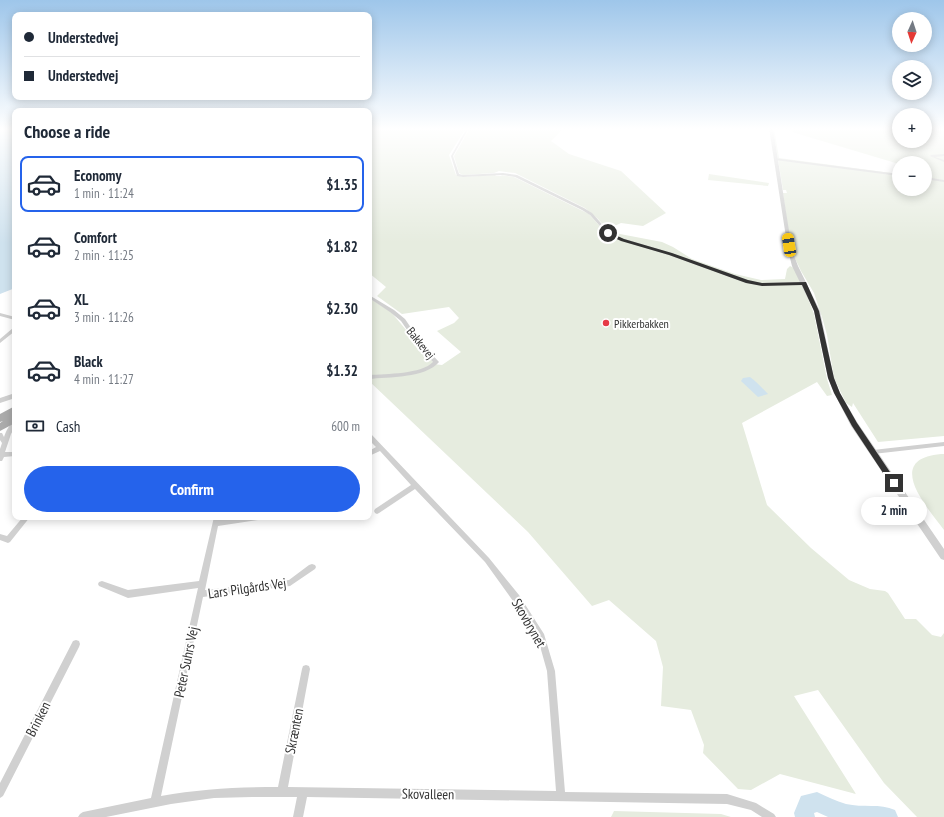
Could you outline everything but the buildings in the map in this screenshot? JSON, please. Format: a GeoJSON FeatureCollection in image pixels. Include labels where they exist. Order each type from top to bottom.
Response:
{"type":"FeatureCollection","features":[{"type":"Feature","properties":{"kind":"main road"},"geometry":{"type":"LineString","coordinates":[[0,418],[12,411]]}},
{"type":"Feature","properties":{"kind":"main road"},"geometry":{"type":"LineString","coordinates":[[0,428],[12,420]]}},
{"type":"Feature","properties":{"kind":"street"},"geometry":{"type":"LineString","coordinates":[[455,166],[458,174],[463,176],[509,174],[583,209],[596,219],[608,233],[622,240],[670,254],[747,282],[762,284],[804,283]]}},
{"type":"Feature","properties":{"kind":"street"},"geometry":{"type":"LineString","coordinates":[[776,166],[790,250],[795,266],[817,311],[831,378],[834,385],[851,418],[944,556]]}},
{"type":"Feature","properties":{"kind":"street"},"geometry":{"type":"LineString","coordinates":[[830,166],[892,174]]}},
{"type":"Feature","properties":{"kind":"street"},"geometry":{"type":"LineString","coordinates":[[932,179],[944,181]]}},
{"type":"Feature","properties":{"kind":"street","name":"Bakkevej"},"geometry":{"type":"LineString","coordinates":[[372,298],[403,320],[420,345],[436,362],[431,368],[404,374],[372,376]]}},
{"type":"Feature","properties":{"kind":"street"},"geometry":{"type":"LineString","coordinates":[[0,314],[12,318]]}},
{"type":"Feature","properties":{"kind":"street"},"geometry":{"type":"LineString","coordinates":[[0,341],[12,331]]}},
{"type":"Feature","properties":{"kind":"street"},"geometry":{"type":"LineString","coordinates":[[0,401],[12,396]]}},
{"type":"Feature","properties":{"kind":"street"},"geometry":{"type":"LineString","coordinates":[[12,427],[8,433],[1,453],[12,454]]}},
{"type":"Feature","properties":{"kind":"street"},"geometry":{"type":"LineString","coordinates":[[0,435],[5,444]]}},
{"type":"Feature","properties":{"kind":"street","name":"Skovbrynet"},"geometry":{"type":"LineString","coordinates":[[372,439],[487,560],[516,598],[541,637],[551,671],[561,796]]}},
{"type":"Feature","properties":{"kind":"street"},"geometry":{"type":"LineString","coordinates":[[873,452],[944,444]]}},
{"type":"Feature","properties":{"kind":"street"},"geometry":{"type":"LineString","coordinates":[[372,452],[380,448]]}},
{"type":"Feature","properties":{"kind":"street"},"geometry":{"type":"LineString","coordinates":[[377,511],[416,485]]}},
{"type":"Feature","properties":{"kind":"street"},"geometry":{"type":"LineString","coordinates":[[0,537],[8,540],[25,520]]}},
{"type":"Feature","properties":{"kind":"street","name":"Peter Suhrs Vej"},"geometry":{"type":"LineString","coordinates":[[154,802],[201,594],[216,520]]}},
{"type":"Feature","properties":{"kind":"street","name":"Lars Pilgårds Vej"},"geometry":{"type":"LineString","coordinates":[[201,594],[290,583],[312,567]]}},
{"type":"Feature","properties":{"kind":"street"},"geometry":{"type":"LineString","coordinates":[[102,584],[128,594],[202,584]]}},
{"type":"Feature","properties":{"kind":"street","name":"Brinken"},"geometry":{"type":"LineString","coordinates":[[0,793],[76,644]]}},
{"type":"Feature","properties":{"kind":"street","name":"Skrænten"},"geometry":{"type":"LineString","coordinates":[[282,792],[306,669]]}},
{"type":"Feature","properties":{"kind":"street","name":"Skovalleen"},"geometry":{"type":"LineString","coordinates":[[83,817],[201,794],[238,792],[302,792],[727,799],[753,806],[771,817]]}},
{"type":"Feature","properties":{"kind":"street"},"geometry":{"type":"LineString","coordinates":[[298,817],[302,792]]}},
{"type":"Feature","properties":{"kind":"shaded area"},"geometry":{"type":"Polygon","coordinates":[[[372,166],[453,166],[456,175],[463,177],[502,176],[501,175],[514,177],[589,214],[605,232],[607,229],[585,208],[515,173],[499,171],[494,173],[463,175],[459,173],[457,166],[606,166],[621,171],[666,213],[643,226],[621,223],[608,229],[620,234],[662,242],[692,259],[735,274],[761,280],[785,279],[787,269],[790,266],[794,268],[814,314],[827,379],[832,395],[827,396],[817,382],[742,423],[767,505],[811,548],[849,580],[870,589],[885,591],[888,593],[905,619],[916,619],[932,635],[941,637],[944,633],[944,817],[917,817],[884,783],[818,690],[794,696],[856,794],[780,774],[751,790],[738,789],[703,753],[704,745],[691,710],[661,706],[663,667],[656,641],[609,600],[592,606],[528,532],[372,384],[372,300],[391,312],[433,362],[433,364],[442,365],[461,352],[437,331],[454,323],[459,318],[449,307],[402,314],[377,296],[386,287],[372,275],[372,166]]]}},
{"type":"Feature","properties":{"kind":"shaded area"},"geometry":{"type":"Polygon","coordinates":[[[779,166],[840,166],[892,173],[892,196],[932,196],[932,166],[944,166],[944,436],[878,442],[853,403],[852,407],[846,403],[834,378],[827,335],[814,293],[791,250],[783,193],[787,193],[786,190],[783,190],[779,166]]]}},
{"type":"Feature","properties":{"kind":"shaded area"},"geometry":{"type":"Polygon","coordinates":[[[709,174],[769,183],[768,186],[708,180],[709,174]]]}},
{"type":"Feature","properties":{"kind":"shaded area"},"geometry":{"type":"Polygon","coordinates":[[[944,454],[944,530],[920,497],[914,485],[912,474],[915,465],[924,458],[944,454]]]}},
{"type":"Feature","properties":{"kind":"shaded area"},"geometry":{"type":"Polygon","coordinates":[[[614,811],[721,814],[731,817],[611,817],[614,811]]]}},
{"type":"Feature","properties":{"kind":"water"},"geometry":{"type":"Polygon","coordinates":[[[0,166],[12,166],[12,289],[0,294],[0,166]]]}},
{"type":"Feature","properties":{"kind":"water"},"geometry":{"type":"Polygon","coordinates":[[[750,377],[768,394],[758,397],[741,381],[743,378],[750,377]]]}},
{"type":"Feature","properties":{"kind":"waterway"},"geometry":{"type":"LineString","coordinates":[[805,817],[804,813],[808,803],[817,802],[846,814],[867,817],[888,817]]}},
{"type":"Feature","properties":{"kind":"place","name":"Pikkerbakken"},"geometry":{"type":"Point","coordinates":[606,323]}},
{"type":"Feature","properties":{"kind":"route"},"geometry":{"type":"LineString","coordinates":[[608,233],[622,240],[670,254],[747,282],[757,284],[804,283],[817,311],[831,378],[837,393],[854,424],[894,483]]}}]}
